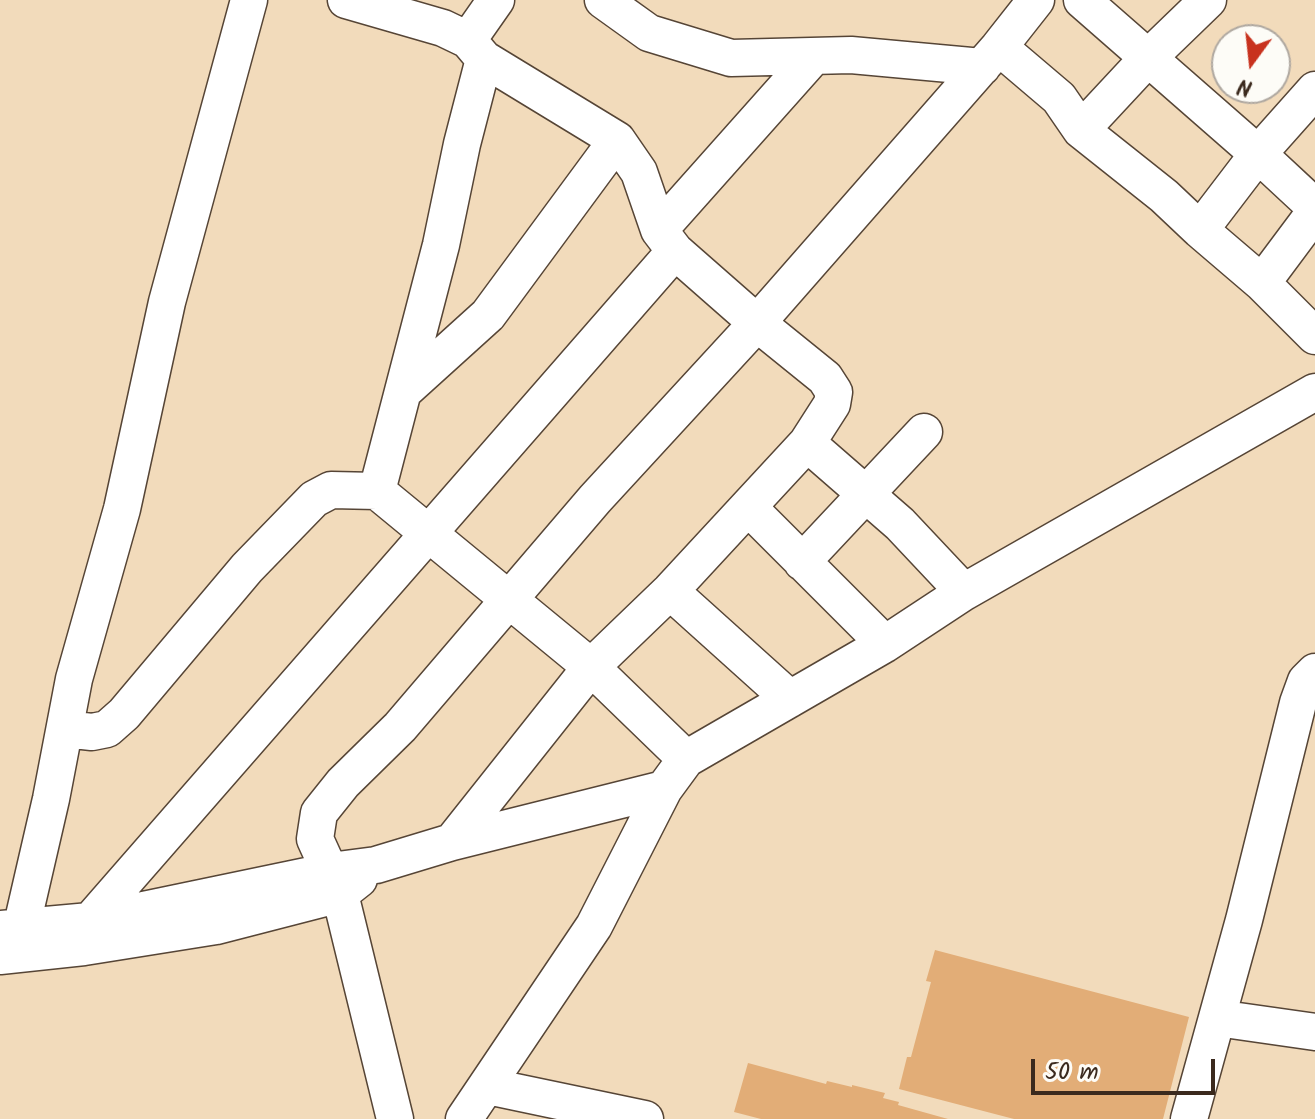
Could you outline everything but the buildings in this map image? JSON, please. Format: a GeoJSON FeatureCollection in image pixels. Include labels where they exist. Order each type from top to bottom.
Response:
{"type":"FeatureCollection","features":[{"type":"Feature","properties":{"kind":"street"},"geometry":{"type":"LineString","coordinates":[[7,938],[122,509],[167,302],[249,0]]}},
{"type":"Feature","properties":{"kind":"street"},"geometry":{"type":"LineString","coordinates":[[346,0],[443,28],[617,140],[639,172],[667,241],[757,323],[825,378],[834,392],[832,404],[807,443],[670,591],[591,667],[452,842]]}},
{"type":"Feature","properties":{"kind":"street"},"geometry":{"type":"LineString","coordinates":[[377,491],[441,245],[462,144],[476,49],[496,0]]}},
{"type":"Feature","properties":{"kind":"street"},"geometry":{"type":"LineString","coordinates":[[603,0],[649,33],[731,58],[851,55],[991,57],[1059,98],[1081,130],[1164,196],[1262,283],[1315,336]]}},
{"type":"Feature","properties":{"kind":"street"},"geometry":{"type":"LineString","coordinates":[[395,1119],[335,882],[315,839],[319,813],[343,783],[400,727],[595,499],[757,323],[991,57],[1036,0]]}},
{"type":"Feature","properties":{"kind":"street"},"geometry":{"type":"LineString","coordinates":[[1082,0],[1258,154],[1315,210],[1262,283]]}},
{"type":"Feature","properties":{"kind":"street"},"geometry":{"type":"LineString","coordinates":[[1081,130],[1208,0]]}},
{"type":"Feature","properties":{"kind":"street"},"geometry":{"type":"LineString","coordinates":[[90,921],[429,534],[813,57]]}},
{"type":"Feature","properties":{"kind":"street"},"geometry":{"type":"LineString","coordinates":[[1200,230],[1258,154],[1315,90]]}},
{"type":"Feature","properties":{"kind":"street"},"geometry":{"type":"LineString","coordinates":[[404,391],[488,315],[617,140]]}},
{"type":"Feature","properties":{"kind":"street"},"geometry":{"type":"LineString","coordinates":[[464,1119],[594,926],[664,789],[686,759],[885,644],[964,592],[1315,392]]}},
{"type":"Feature","properties":{"kind":"street"},"geometry":{"type":"LineString","coordinates":[[802,562],[924,432]]}},
{"type":"Feature","properties":{"kind":"street"},"geometry":{"type":"LineString","coordinates":[[807,443],[900,524],[964,592]]}},
{"type":"Feature","properties":{"kind":"street"},"geometry":{"type":"LineString","coordinates":[[65,729],[92,732],[107,729],[124,714],[247,568],[314,499],[331,490],[377,491],[591,667],[686,759]]}},
{"type":"Feature","properties":{"kind":"street"},"geometry":{"type":"LineString","coordinates":[[749,508],[885,644]]}},
{"type":"Feature","properties":{"kind":"street"},"geometry":{"type":"LineString","coordinates":[[670,591],[790,699]]}},
{"type":"Feature","properties":{"kind":"street"},"geometry":{"type":"LineString","coordinates":[[1189,1119],[1298,703],[1306,681],[1315,672]]}},
{"type":"Feature","properties":{"kind":"street"},"geometry":{"type":"LineString","coordinates":[[7,938],[84,947],[216,926],[286,910],[335,882],[376,865],[452,842],[664,789]]}},
{"type":"Feature","properties":{"kind":"street"},"geometry":{"type":"LineString","coordinates":[[7,938],[90,921],[335,882]]}},
{"type":"Feature","properties":{"kind":"street"},"geometry":{"type":"LineString","coordinates":[[1217,1018],[1315,1032]]}},
{"type":"Feature","properties":{"kind":"street"},"geometry":{"type":"LineString","coordinates":[[487,1086],[645,1119]]}}]}
